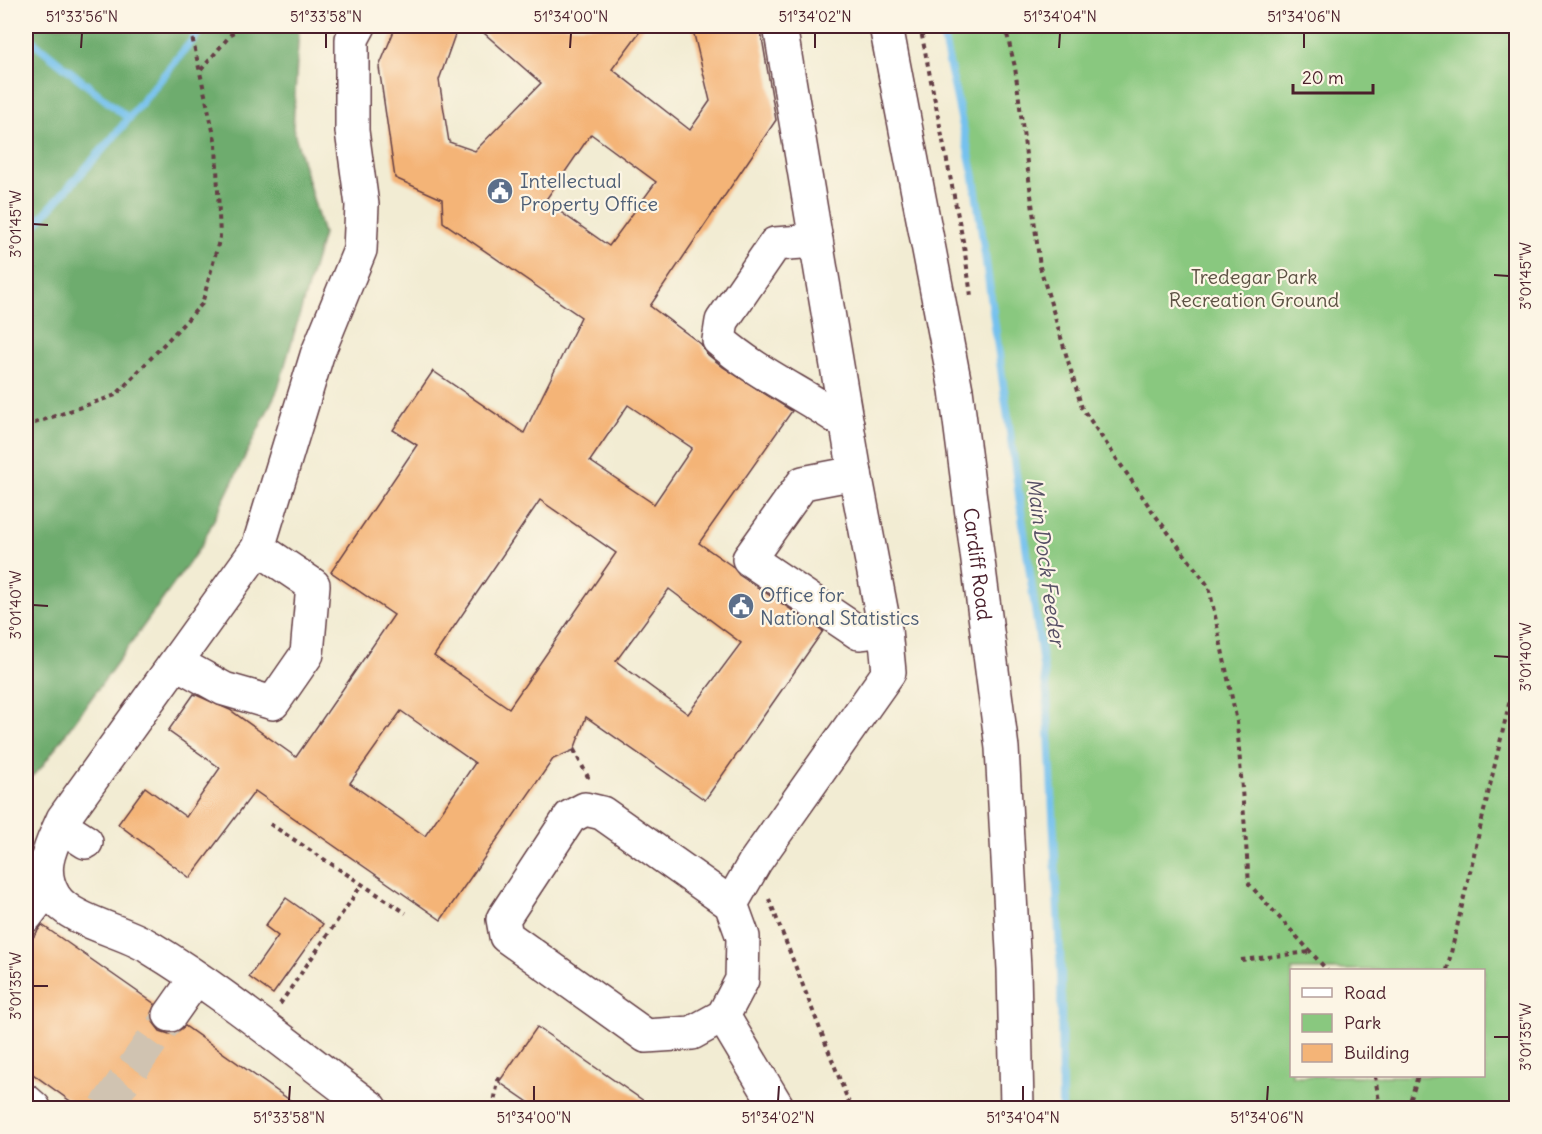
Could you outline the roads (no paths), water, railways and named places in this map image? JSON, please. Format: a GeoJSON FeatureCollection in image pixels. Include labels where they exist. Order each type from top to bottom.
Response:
{"type":"FeatureCollection","features":[{"type":"Feature","properties":{"kind":"main road"},"geometry":{"type":"LineString","coordinates":[[359,26],[352,39],[351,131],[362,205],[360,250],[317,355],[258,548],[177,663],[73,834],[48,854],[45,871],[49,885],[63,908],[148,946],[196,978],[371,1108]]}},
{"type":"Feature","properties":{"kind":"main road"},"geometry":{"type":"LineString","coordinates":[[731,904],[755,862],[889,672],[885,630],[846,424],[780,26]]}},
{"type":"Feature","properties":{"kind":"main road","name":"Cardiff Road"},"geometry":{"type":"LineString","coordinates":[[886,26],[956,390],[1002,748],[1014,969],[1017,1108]]}},
{"type":"Feature","properties":{"kind":"main road"},"geometry":{"type":"LineString","coordinates":[[816,241],[775,244],[722,321],[719,340],[745,363],[814,401],[846,424]]}},
{"type":"Feature","properties":{"kind":"main road"},"geometry":{"type":"LineString","coordinates":[[855,473],[803,483],[748,559],[859,633],[885,630]]}},
{"type":"Feature","properties":{"kind":"main road"},"geometry":{"type":"LineString","coordinates":[[177,663],[224,689],[273,703],[307,654],[313,585],[258,548]]}},
{"type":"Feature","properties":{"kind":"main road"},"geometry":{"type":"LineString","coordinates":[[585,809],[602,813],[731,904],[743,937],[742,980],[723,1016],[692,1033],[646,1036],[506,936],[503,919],[570,817],[585,809]]}},
{"type":"Feature","properties":{"kind":"main road"},"geometry":{"type":"LineString","coordinates":[[26,916],[49,885]]}},
{"type":"Feature","properties":{"kind":"main road"},"geometry":{"type":"LineString","coordinates":[[170,1015],[196,978]]}},
{"type":"Feature","properties":{"kind":"main road"},"geometry":{"type":"LineString","coordinates":[[723,1016],[778,1108]]}},
{"type":"Feature","properties":{"kind":"main road"},"geometry":{"type":"LineString","coordinates":[[26,1101],[34,1108]]}},
{"type":"Feature","properties":{"kind":"waterway"},"geometry":{"type":"LineString","coordinates":[[26,235],[111,140],[204,26]]}},
{"type":"Feature","properties":{"kind":"waterway","name":"Main Dock Feeder"},"geometry":{"type":"LineString","coordinates":[[941,26],[974,177],[1047,694],[1061,974],[1062,1108]]}},
{"type":"Feature","properties":{"kind":"waterway"},"geometry":{"type":"LineString","coordinates":[[26,36],[128,118]]}},
{"type":"Feature","properties":{"kind":"tunnel"},"geometry":{"type":"LineString","coordinates":[[105,1108],[170,1015]]}},
{"type":"Feature","properties":{"kind":"place","name":"Intellectual Property Office"},"geometry":{"type":"Point","coordinates":[500,191]}},
{"type":"Feature","properties":{"kind":"place","name":"Office for National Statistics"},"geometry":{"type":"Point","coordinates":[741,606]}},
{"type":"Feature","properties":{"kind":"park label","name":"Tredegar Park Recreation Ground"},"geometry":{"type":"Point","coordinates":[1254,288]}}]}
